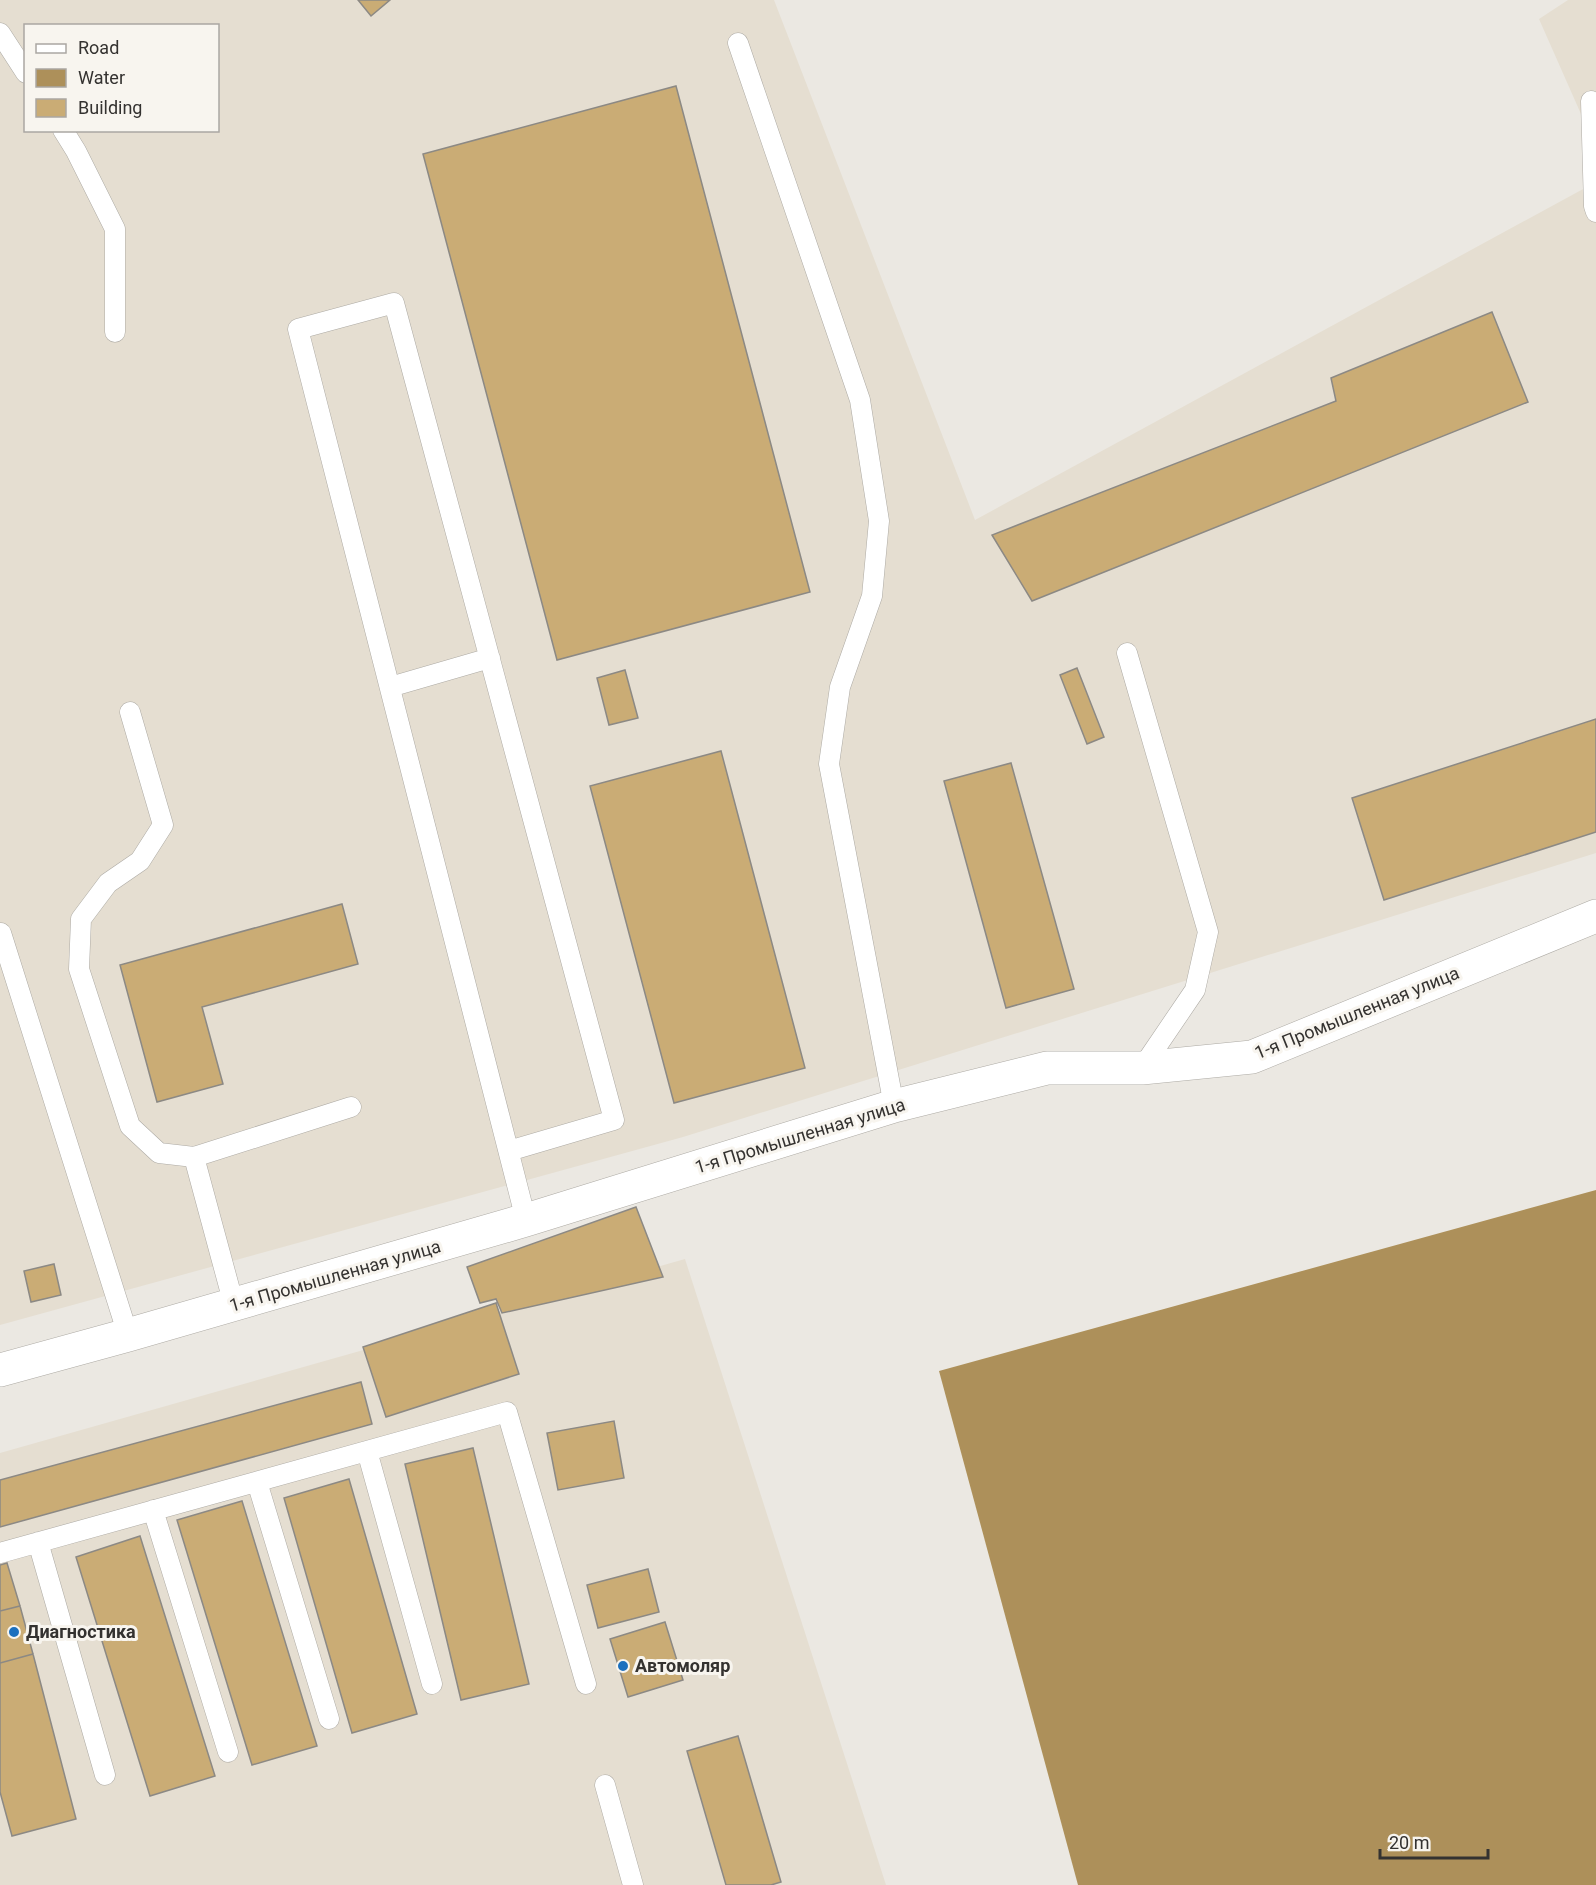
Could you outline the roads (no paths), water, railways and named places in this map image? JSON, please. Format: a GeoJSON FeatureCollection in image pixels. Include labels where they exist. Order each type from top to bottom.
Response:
{"type":"FeatureCollection","features":[{"type":"Feature","properties":{"kind":"street","name":"1-я Промышленная улица"},"geometry":{"type":"LineString","coordinates":[[0,1370],[526,1220],[894,1106],[1047,1068],[1142,1068],[1252,1057],[1596,916]]}},
{"type":"Feature","properties":{"kind":"lane"},"geometry":{"type":"LineString","coordinates":[[0,33],[24,70]]}},
{"type":"Feature","properties":{"kind":"lane"},"geometry":{"type":"LineString","coordinates":[[738,44],[860,400],[879,521],[872,596],[840,687],[829,764],[894,1106]]}},
{"type":"Feature","properties":{"kind":"lane"},"geometry":{"type":"LineString","coordinates":[[1591,102],[1596,212]]}},
{"type":"Feature","properties":{"kind":"lane"},"geometry":{"type":"LineString","coordinates":[[64,132],[116,229],[115,332]]}},
{"type":"Feature","properties":{"kind":"lane"},"geometry":{"type":"LineString","coordinates":[[509,1151],[614,1120],[394,303],[298,329],[526,1220]]}},
{"type":"Feature","properties":{"kind":"lane"},"geometry":{"type":"LineString","coordinates":[[1127,653],[1208,932],[1195,990],[1142,1068]]}},
{"type":"Feature","properties":{"kind":"lane"},"geometry":{"type":"LineString","coordinates":[[390,687],[490,658]]}},
{"type":"Feature","properties":{"kind":"lane"},"geometry":{"type":"LineString","coordinates":[[130,712],[163,825],[140,861],[108,884],[81,919],[79,969],[130,1126],[159,1153],[194,1157],[351,1107]]}},
{"type":"Feature","properties":{"kind":"lane"},"geometry":{"type":"LineString","coordinates":[[1,933],[128,1335]]}},
{"type":"Feature","properties":{"kind":"lane"},"geometry":{"type":"LineString","coordinates":[[194,1157],[234,1305]]}},
{"type":"Feature","properties":{"kind":"lane"},"geometry":{"type":"LineString","coordinates":[[0,1553],[507,1412],[586,1684]]}},
{"type":"Feature","properties":{"kind":"lane"},"geometry":{"type":"LineString","coordinates":[[367,1451],[432,1684]]}},
{"type":"Feature","properties":{"kind":"lane"},"geometry":{"type":"LineString","coordinates":[[257,1482],[329,1719]]}},
{"type":"Feature","properties":{"kind":"lane"},"geometry":{"type":"LineString","coordinates":[[153,1510],[228,1752]]}},
{"type":"Feature","properties":{"kind":"lane"},"geometry":{"type":"LineString","coordinates":[[38,1542],[105,1775]]}},
{"type":"Feature","properties":{"kind":"lane"},"geometry":{"type":"LineString","coordinates":[[605,1785],[633,1885]]}},
{"type":"Feature","properties":{"kind":"water"},"geometry":{"type":"Polygon","coordinates":[[[1596,1190],[1596,1885],[1078,1885],[939,1371],[1596,1190]]]}},
{"type":"Feature","properties":{"kind":"place","name":"Диагностика"},"geometry":{"type":"Point","coordinates":[14,1632]}},
{"type":"Feature","properties":{"kind":"place","name":"Автомоляр"},"geometry":{"type":"Point","coordinates":[623,1666]}}]}
